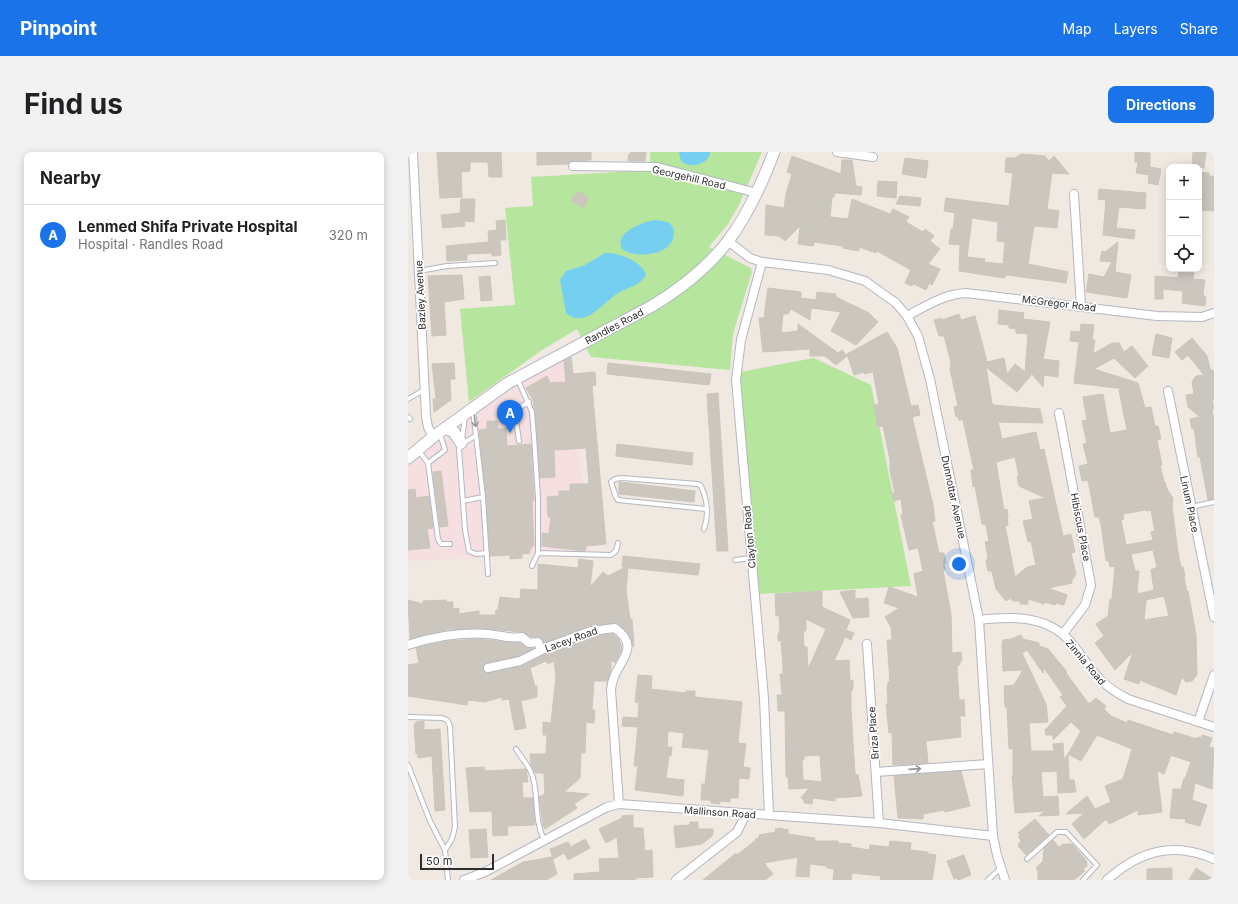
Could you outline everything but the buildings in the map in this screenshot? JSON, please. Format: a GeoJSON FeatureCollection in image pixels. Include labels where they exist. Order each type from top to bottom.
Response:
{"type":"FeatureCollection","features":[{"type":"Feature","properties":{"kind":"street","name":"Bazley Avenue"},"geometry":{"type":"LineString","coordinates":[[413,152],[427,422],[439,432]]}},
{"type":"Feature","properties":{"kind":"street","name":"Randles Road"},"geometry":{"type":"LineString","coordinates":[[408,458],[439,432],[517,378],[623,322],[673,293],[697,275],[728,241],[748,212],[774,152]]}},
{"type":"Feature","properties":{"kind":"street"},"geometry":{"type":"LineString","coordinates":[[837,152],[873,157]]}},
{"type":"Feature","properties":{"kind":"street","name":"Georgehill Road"},"geometry":{"type":"LineString","coordinates":[[573,166],[656,167],[757,193]]}},
{"type":"Feature","properties":{"kind":"street"},"geometry":{"type":"LineString","coordinates":[[1074,194],[1081,306]]}},
{"type":"Feature","properties":{"kind":"street","name":"Dunnottar Avenue"},"geometry":{"type":"LineString","coordinates":[[728,241],[750,258],[762,262],[828,270],[855,277],[874,286],[886,295],[907,316],[918,336],[930,379],[979,620],[993,836],[1005,880]]}},
{"type":"Feature","properties":{"kind":"street","name":"Clayton Road"},"geometry":{"type":"LineString","coordinates":[[762,262],[741,340],[736,371],[764,698],[769,815]]}},
{"type":"Feature","properties":{"kind":"street","name":"McGregor Road"},"geometry":{"type":"LineString","coordinates":[[907,316],[935,301],[961,293],[1183,318],[1202,317],[1214,313]]}},
{"type":"Feature","properties":{"kind":"street","name":"Linum Place"},"geometry":{"type":"LineString","coordinates":[[1168,391],[1214,617]]}},
{"type":"Feature","properties":{"kind":"street","name":"Hibiscus Place"},"geometry":{"type":"LineString","coordinates":[[1059,412],[1091,585],[1089,596],[1085,605],[1063,634]]}},
{"type":"Feature","properties":{"kind":"street"},"geometry":{"type":"LineString","coordinates":[[439,432],[454,432],[461,445]]}},
{"type":"Feature","properties":{"kind":"street","name":"Zinnia Road"},"geometry":{"type":"LineString","coordinates":[[979,620],[1003,617],[1029,619],[1046,623],[1063,634],[1074,646],[1094,675],[1115,692],[1128,699],[1214,727]]}},
{"type":"Feature","properties":{"kind":"street","name":"Lacey Road"},"geometry":{"type":"LineString","coordinates":[[488,668],[520,661],[541,650],[599,629],[615,628],[626,638],[628,643],[627,653],[615,672],[611,684],[619,804]]}},
{"type":"Feature","properties":{"kind":"street"},"geometry":{"type":"LineString","coordinates":[[408,645],[438,636],[475,633],[510,638],[522,637],[529,643],[538,642],[541,650]]}},
{"type":"Feature","properties":{"kind":"street","name":"Briza Place"},"geometry":{"type":"LineString","coordinates":[[867,644],[879,823]]}},
{"type":"Feature","properties":{"kind":"street"},"geometry":{"type":"LineString","coordinates":[[1198,722],[1214,675]]}},
{"type":"Feature","properties":{"kind":"street"},"geometry":{"type":"LineString","coordinates":[[876,772],[988,764]]}},
{"type":"Feature","properties":{"kind":"street","name":"Mallinson Road"},"geometry":{"type":"LineString","coordinates":[[470,879],[607,807],[619,804],[879,823],[993,836]]}},
{"type":"Feature","properties":{"kind":"street"},"geometry":{"type":"LineString","coordinates":[[676,880],[732,836],[741,827],[746,814]]}},
{"type":"Feature","properties":{"kind":"street"},"geometry":{"type":"LineString","coordinates":[[1106,880],[1134,860],[1157,851],[1184,850],[1202,854],[1214,859]]}},
{"type":"Feature","properties":{"kind":"lane"},"geometry":{"type":"LineString","coordinates":[[419,272],[447,266],[495,263]]}},
{"type":"Feature","properties":{"kind":"lane"},"geometry":{"type":"LineString","coordinates":[[517,378],[529,402],[534,431],[538,497],[538,553],[532,566]]}},
{"type":"Feature","properties":{"kind":"lane"},"geometry":{"type":"LineString","coordinates":[[408,399],[425,390]]}},
{"type":"Feature","properties":{"kind":"lane"},"geometry":{"type":"LineString","coordinates":[[520,441],[515,413],[519,408],[529,402]]}},
{"type":"Feature","properties":{"kind":"lane"},"geometry":{"type":"LineString","coordinates":[[469,410],[476,427],[475,436],[483,497],[488,574]]}},
{"type":"Feature","properties":{"kind":"lane"},"geometry":{"type":"LineString","coordinates":[[469,410],[459,454],[467,547],[472,553],[487,553]]}},
{"type":"Feature","properties":{"kind":"lane"},"geometry":{"type":"LineString","coordinates":[[428,463],[445,450],[439,432]]}},
{"type":"Feature","properties":{"kind":"lane"},"geometry":{"type":"LineString","coordinates":[[461,445],[475,436]]}},
{"type":"Feature","properties":{"kind":"lane"},"geometry":{"type":"LineString","coordinates":[[417,450],[428,463],[438,539],[441,544],[450,544]]}},
{"type":"Feature","properties":{"kind":"lane"},"geometry":{"type":"LineString","coordinates":[[704,529],[707,521],[705,494],[702,486],[698,484],[622,478],[615,479],[611,482],[618,500],[706,509]]}},
{"type":"Feature","properties":{"kind":"lane"},"geometry":{"type":"LineString","coordinates":[[463,501],[483,497]]}},
{"type":"Feature","properties":{"kind":"lane"},"geometry":{"type":"LineString","coordinates":[[1191,507],[1214,502]]}},
{"type":"Feature","properties":{"kind":"lane"},"geometry":{"type":"LineString","coordinates":[[538,553],[610,555],[616,551],[618,543]]}},
{"type":"Feature","properties":{"kind":"lane"},"geometry":{"type":"LineString","coordinates":[[735,560],[751,558]]}},
{"type":"Feature","properties":{"kind":"lane"},"geometry":{"type":"LineString","coordinates":[[408,717],[442,718],[447,720],[450,726],[455,827],[452,839],[445,850]]}},
{"type":"Feature","properties":{"kind":"lane"},"geometry":{"type":"LineString","coordinates":[[516,749],[528,765],[534,781],[538,824],[544,840]]}},
{"type":"Feature","properties":{"kind":"lane"},"geometry":{"type":"LineString","coordinates":[[408,765],[430,821],[445,850],[448,880]]}},
{"type":"Feature","properties":{"kind":"lane"},"geometry":{"type":"LineString","coordinates":[[1027,859],[1057,832],[1066,832],[1076,840],[1097,865],[1083,880]]}},
{"type":"Feature","properties":{"kind":"lane"},"geometry":{"type":"LineString","coordinates":[[988,880],[1001,868]]}},
{"type":"Feature","properties":{"kind":"shaded area"},"geometry":{"type":"Polygon","coordinates":[[[568,348],[590,553],[408,561],[408,460],[474,406],[568,348]]]}},
{"type":"Feature","properties":{"kind":"green space"},"geometry":{"type":"Polygon","coordinates":[[[650,152],[762,152],[739,205],[728,224],[709,247],[751,268],[752,272],[733,334],[730,370],[591,357],[577,329],[542,350],[469,402],[460,309],[515,305],[505,208],[533,206],[531,177],[651,170],[650,152]]]}},
{"type":"Feature","properties":{"kind":"green space"},"geometry":{"type":"Polygon","coordinates":[[[814,358],[871,385],[911,586],[758,594],[735,373],[814,358]]]}},
{"type":"Feature","properties":{"kind":"water"},"geometry":{"type":"Polygon","coordinates":[[[679,152],[710,152],[707,160],[698,164],[689,165],[681,161],[679,152]]]}},
{"type":"Feature","properties":{"kind":"water"},"geometry":{"type":"Polygon","coordinates":[[[656,220],[668,222],[673,227],[674,236],[671,243],[665,249],[648,254],[630,253],[623,250],[621,244],[625,233],[638,225],[656,220]]]}},
{"type":"Feature","properties":{"kind":"water"},"geometry":{"type":"Polygon","coordinates":[[[605,253],[623,256],[635,262],[644,270],[646,275],[640,282],[618,293],[587,317],[573,317],[566,313],[560,280],[566,271],[585,265],[605,253]]]}},
{"type":"Feature","properties":{"kind":"place","name":"Lenmed Shifa Private Hospital"},"geometry":{"type":"Point","coordinates":[510,433]}}]}
